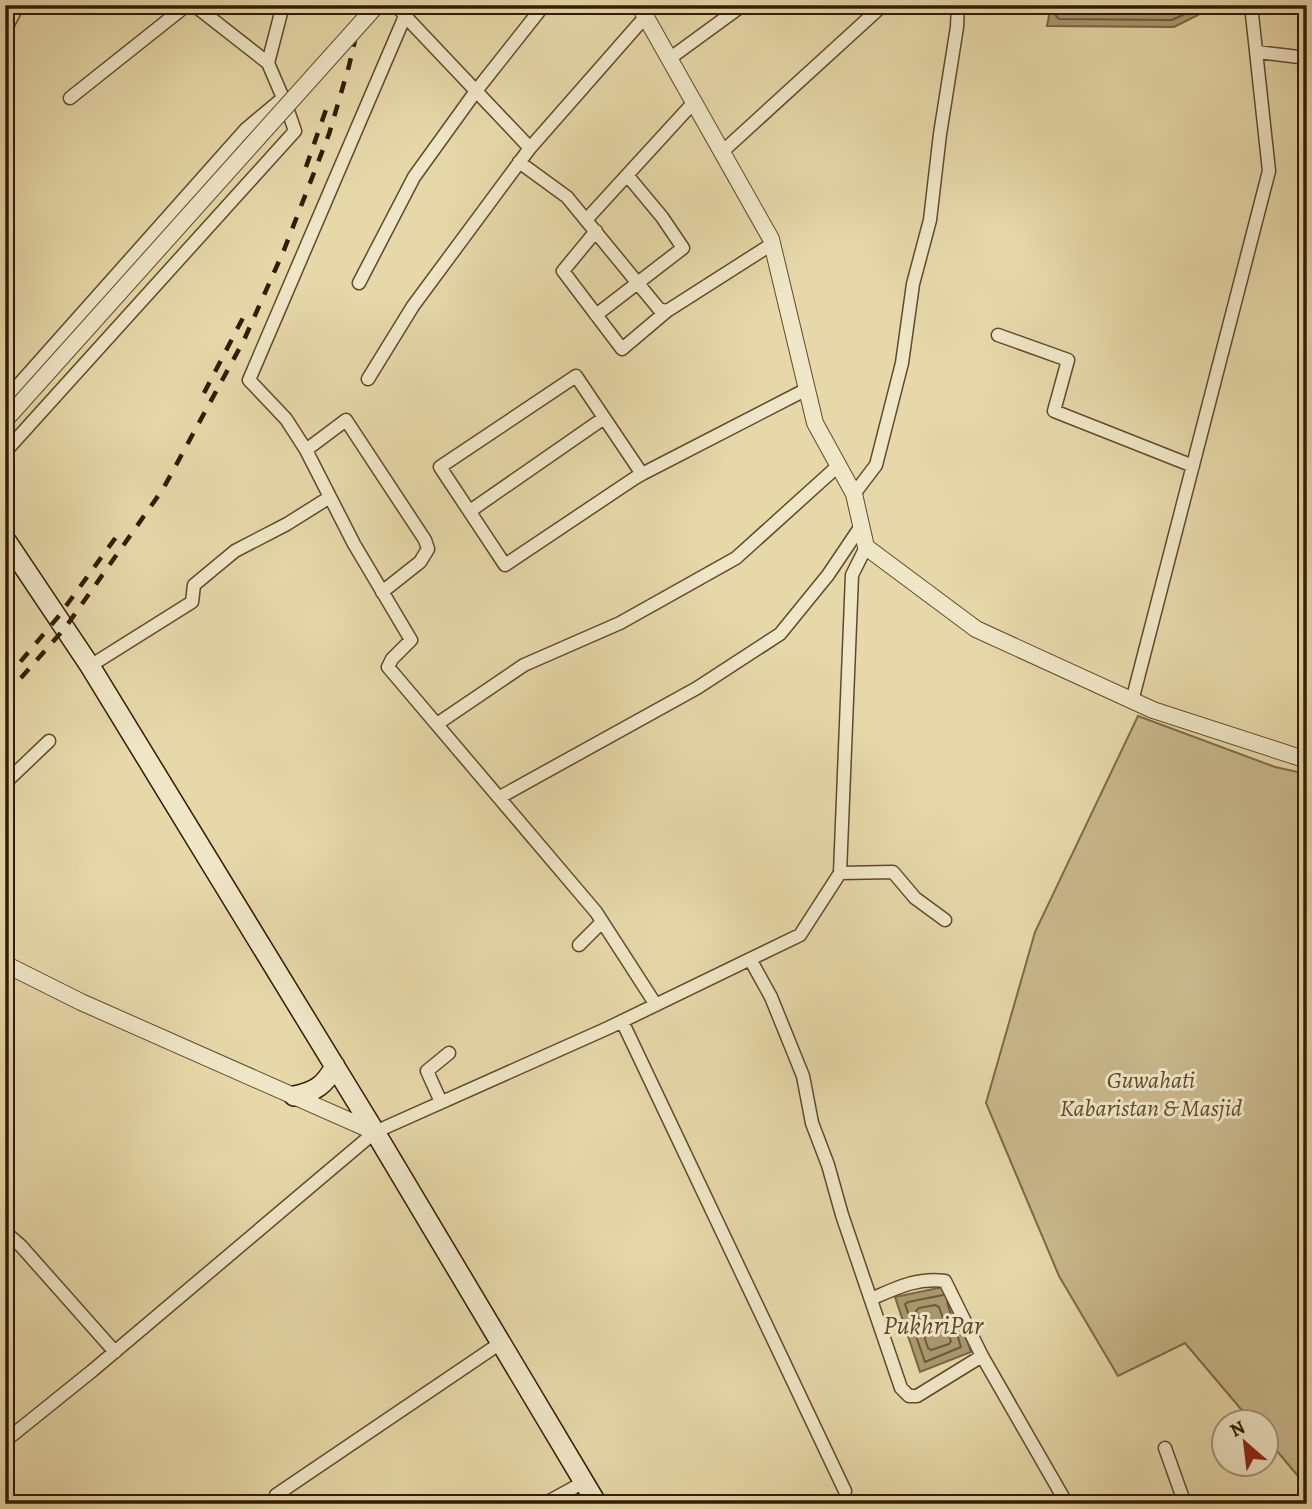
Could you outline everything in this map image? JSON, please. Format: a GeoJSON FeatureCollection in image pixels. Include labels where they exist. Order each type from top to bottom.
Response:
{"type":"FeatureCollection","features":[{"type":"Feature","properties":{"kind":"main road"},"geometry":{"type":"LineString","coordinates":[[5,539],[90,666],[375,1132],[597,1504]]}},
{"type":"Feature","properties":{"kind":"main road"},"geometry":{"type":"LineString","coordinates":[[294,1096],[316,1090],[328,1080],[335,1066]]}},
{"type":"Feature","properties":{"kind":"street"},"geometry":{"type":"LineString","coordinates":[[5,30],[18,5]]}},
{"type":"Feature","properties":{"kind":"street"},"geometry":{"type":"LineString","coordinates":[[70,99],[187,5]]}},
{"type":"Feature","properties":{"kind":"street"},"geometry":{"type":"LineString","coordinates":[[5,452],[295,131],[268,63],[194,5]]}},
{"type":"Feature","properties":{"kind":"street"},"geometry":{"type":"LineString","coordinates":[[268,63],[283,5]]}},
{"type":"Feature","properties":{"kind":"street"},"geometry":{"type":"LineString","coordinates":[[7,418],[377,5]]}},
{"type":"Feature","properties":{"kind":"street"},"geometry":{"type":"LineString","coordinates":[[414,5],[401,11],[249,380],[286,419],[306,450],[382,592],[411,640],[392,659],[388,667],[602,922],[656,1005]]}},
{"type":"Feature","properties":{"kind":"street"},"geometry":{"type":"LineString","coordinates":[[359,283],[414,177],[476,91],[544,5]]}},
{"type":"Feature","properties":{"kind":"street"},"geometry":{"type":"LineString","coordinates":[[669,59],[743,5]]}},
{"type":"Feature","properties":{"kind":"street"},"geometry":{"type":"LineString","coordinates":[[722,152],[883,5]]}},
{"type":"Feature","properties":{"kind":"street"},"geometry":{"type":"LineString","coordinates":[[854,494],[876,465],[902,363],[913,284],[930,220],[958,5]]}},
{"type":"Feature","properties":{"kind":"street"},"geometry":{"type":"LineString","coordinates":[[1132,701],[1269,171],[1251,5]]}},
{"type":"Feature","properties":{"kind":"street"},"geometry":{"type":"LineString","coordinates":[[401,11],[530,148]]}},
{"type":"Feature","properties":{"kind":"street"},"geometry":{"type":"LineString","coordinates":[[5,1441],[115,1352],[375,1132],[622,1021],[800,935],[840,873],[852,575],[866,547],[862,526],[854,494],[815,423],[772,244],[642,11],[519,162],[413,306],[368,379]]}},
{"type":"Feature","properties":{"kind":"street"},"geometry":{"type":"LineString","coordinates":[[1257,52],[1307,58]]}},
{"type":"Feature","properties":{"kind":"street"},"geometry":{"type":"LineString","coordinates":[[5,400],[246,129],[284,98]]}},
{"type":"Feature","properties":{"kind":"street"},"geometry":{"type":"LineString","coordinates":[[586,220],[694,102]]}},
{"type":"Feature","properties":{"kind":"street"},"geometry":{"type":"LineString","coordinates":[[519,162],[567,197],[659,309],[667,311]]}},
{"type":"Feature","properties":{"kind":"street"},"geometry":{"type":"LineString","coordinates":[[596,315],[682,248],[662,217],[627,175]]}},
{"type":"Feature","properties":{"kind":"street"},"geometry":{"type":"LineString","coordinates":[[596,231],[563,271],[622,349],[667,311],[772,244]]}},
{"type":"Feature","properties":{"kind":"street"},"geometry":{"type":"LineString","coordinates":[[998,335],[1068,360],[1054,411],[1193,466]]}},
{"type":"Feature","properties":{"kind":"street"},"geometry":{"type":"LineString","coordinates":[[642,474],[576,376],[440,467],[505,565],[642,474],[807,389]]}},
{"type":"Feature","properties":{"kind":"street"},"geometry":{"type":"LineString","coordinates":[[470,512],[604,418]]}},
{"type":"Feature","properties":{"kind":"street"},"geometry":{"type":"LineString","coordinates":[[306,450],[346,420],[425,540],[428,549],[420,562],[382,592]]}},
{"type":"Feature","properties":{"kind":"street"},"geometry":{"type":"LineString","coordinates":[[437,724],[524,665],[620,624],[736,558],[839,465]]}},
{"type":"Feature","properties":{"kind":"street"},"geometry":{"type":"LineString","coordinates":[[90,666],[192,602],[194,585],[235,551],[287,524],[330,497]]}},
{"type":"Feature","properties":{"kind":"street"},"geometry":{"type":"LineString","coordinates":[[499,797],[696,688],[780,634],[828,575],[862,526]]}},
{"type":"Feature","properties":{"kind":"street"},"geometry":{"type":"LineString","coordinates":[[866,547],[976,629],[1153,710],[1307,760]]}},
{"type":"Feature","properties":{"kind":"street"},"geometry":{"type":"LineString","coordinates":[[5,783],[49,741]]}},
{"type":"Feature","properties":{"kind":"street"},"geometry":{"type":"LineString","coordinates":[[840,873],[892,872],[915,898],[944,920]]}},
{"type":"Feature","properties":{"kind":"street"},"geometry":{"type":"LineString","coordinates":[[579,945],[602,922]]}},
{"type":"Feature","properties":{"kind":"street"},"geometry":{"type":"LineString","coordinates":[[750,959],[771,997],[803,1076],[813,1123],[901,1388],[909,1396],[917,1396],[982,1356]]}},
{"type":"Feature","properties":{"kind":"street"},"geometry":{"type":"LineString","coordinates":[[5,964],[80,1002],[375,1132]]}},
{"type":"Feature","properties":{"kind":"street"},"geometry":{"type":"LineString","coordinates":[[622,1021],[845,1491]]}},
{"type":"Feature","properties":{"kind":"street"},"geometry":{"type":"LineString","coordinates":[[441,1102],[427,1071],[449,1053]]}},
{"type":"Feature","properties":{"kind":"street"},"geometry":{"type":"LineString","coordinates":[[5,1232],[115,1352]]}},
{"type":"Feature","properties":{"kind":"street"},"geometry":{"type":"LineString","coordinates":[[871,1299],[904,1284],[930,1279],[945,1281],[982,1356],[1067,1504]]}},
{"type":"Feature","properties":{"kind":"street"},"geometry":{"type":"LineString","coordinates":[[276,1495],[502,1342]]}},
{"type":"Feature","properties":{"kind":"street"},"geometry":{"type":"LineString","coordinates":[[1165,1448],[1185,1504]]}},
{"type":"Feature","properties":{"kind":"street"},"geometry":{"type":"LineString","coordinates":[[544,1504],[584,1482]]}},
{"type":"Feature","properties":{"kind":"green space","name":"Guwahati Kabaristan & Masjid"},"geometry":{"type":"Polygon","coordinates":[[[1138,716],[1275,767],[1307,774],[1307,1487],[1280,1455],[1280,1408],[1240,1408],[1185,1343],[1118,1376],[1059,1276],[986,1103],[1035,932],[1138,716]]]}},
{"type":"Feature","properties":{"kind":"water"},"geometry":{"type":"Polygon","coordinates":[[[1051,5],[1200,5],[1198,15],[1174,27],[1047,26],[1051,5]]]}},
{"type":"Feature","properties":{"kind":"water","name":"PukhriPar"},"geometry":{"type":"Polygon","coordinates":[[[948,1286],[971,1352],[920,1372],[895,1297],[948,1286]]]}},
{"type":"Feature","properties":{"kind":"railway"},"geometry":{"type":"LineString","coordinates":[[5,696],[65,628],[163,489],[244,340],[284,250],[329,134],[363,5]]}},
{"type":"Feature","properties":{"kind":"railway"},"geometry":{"type":"LineString","coordinates":[[306,167],[329,101]]}},
{"type":"Feature","properties":{"kind":"railway"},"geometry":{"type":"LineString","coordinates":[[204,393],[246,312]]}},
{"type":"Feature","properties":{"kind":"railway"},"geometry":{"type":"LineString","coordinates":[[5,680],[58,617],[119,533]]}}]}
